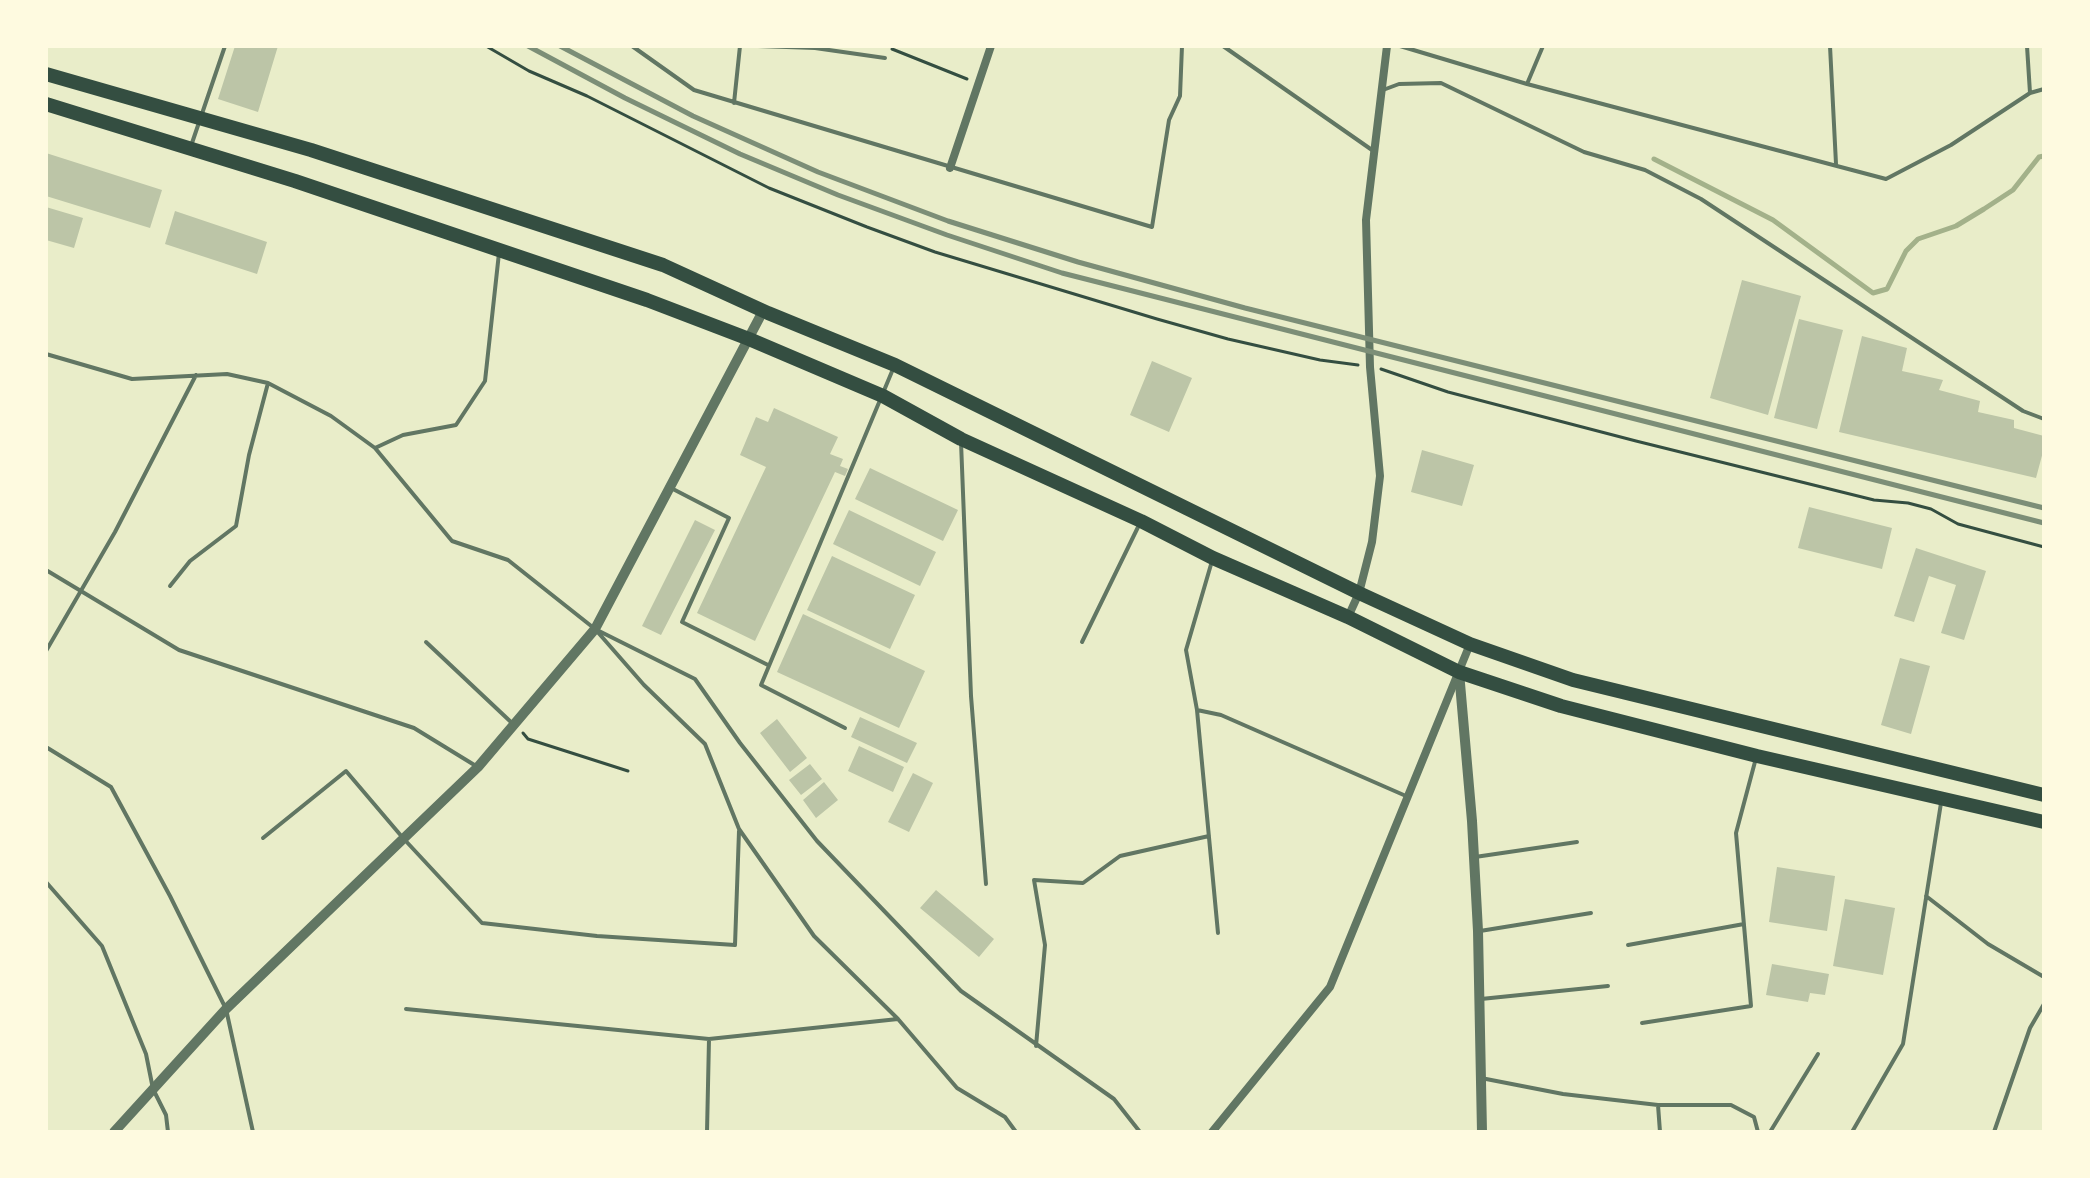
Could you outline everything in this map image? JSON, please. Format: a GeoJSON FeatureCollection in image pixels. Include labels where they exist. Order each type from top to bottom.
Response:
{"type":"FeatureCollection","features":[{"type":"Feature","properties":{"kind":"main road"},"geometry":{"type":"LineString","coordinates":[[46,74],[311,150],[663,265],[763,311],[895,365],[1359,593],[1470,644],[1573,680],[2044,795]]}},
{"type":"Feature","properties":{"kind":"main road"},"geometry":{"type":"LineString","coordinates":[[46,104],[191,148],[499,250],[647,300],[749,339],[883,396],[961,439],[1141,521],[1213,558],[1348,617],[1459,672],[1561,706],[1757,756],[2044,822]]}},
{"type":"Feature","properties":{"kind":"street"},"geometry":{"type":"LineString","coordinates":[[950,168],[991,46]]}},
{"type":"Feature","properties":{"kind":"street"},"geometry":{"type":"LineString","coordinates":[[1348,617],[1359,593],[1372,542],[1380,476],[1370,367],[1366,220],[1389,46]]}},
{"type":"Feature","properties":{"kind":"street"},"geometry":{"type":"LineString","coordinates":[[114,1132],[226,1009],[478,767],[595,629],[763,311]]}},
{"type":"Feature","properties":{"kind":"street"},"geometry":{"type":"LineString","coordinates":[[1212,1132],[1330,987],[1470,644]]}},
{"type":"Feature","properties":{"kind":"street"},"geometry":{"type":"LineString","coordinates":[[1459,672],[1478,931],[1482,1132]]}},
{"type":"Feature","properties":{"kind":"lane"},"geometry":{"type":"LineString","coordinates":[[191,148],[225,46]]}},
{"type":"Feature","properties":{"kind":"lane"},"geometry":{"type":"LineString","coordinates":[[632,46],[694,90],[1152,227],[1169,120],[1180,96],[1182,46]]}},
{"type":"Feature","properties":{"kind":"lane"},"geometry":{"type":"LineString","coordinates":[[734,103],[740,46]]}},
{"type":"Feature","properties":{"kind":"lane"},"geometry":{"type":"LineString","coordinates":[[758,46],[815,48],[885,58]]}},
{"type":"Feature","properties":{"kind":"lane"},"geometry":{"type":"LineString","coordinates":[[1223,46],[1374,152]]}},
{"type":"Feature","properties":{"kind":"lane"},"geometry":{"type":"LineString","coordinates":[[1400,46],[1527,84],[1886,179],[1951,145],[2030,93],[2044,89]]}},
{"type":"Feature","properties":{"kind":"lane"},"geometry":{"type":"LineString","coordinates":[[1527,84],[1543,46]]}},
{"type":"Feature","properties":{"kind":"lane"},"geometry":{"type":"LineString","coordinates":[[1830,46],[1836,164]]}},
{"type":"Feature","properties":{"kind":"lane"},"geometry":{"type":"LineString","coordinates":[[2027,46],[2030,93]]}},
{"type":"Feature","properties":{"kind":"lane"},"geometry":{"type":"LineString","coordinates":[[1383,90],[1399,84],[1441,83],[1584,152],[1645,170],[1701,199],[2023,411],[2044,419]]}},
{"type":"Feature","properties":{"kind":"lane"},"geometry":{"type":"LineString","coordinates":[[375,448],[403,435],[456,425],[485,381],[499,250]]}},
{"type":"Feature","properties":{"kind":"lane"},"geometry":{"type":"LineString","coordinates":[[46,354],[132,379],[227,374],[268,383],[331,416],[375,448],[452,541],[508,560],[595,629],[644,685],[705,744],[739,829],[814,936],[898,1019],[957,1088],[1005,1117],[1016,1132]]}},
{"type":"Feature","properties":{"kind":"lane"},"geometry":{"type":"LineString","coordinates":[[845,728],[761,685],[895,365]]}},
{"type":"Feature","properties":{"kind":"lane"},"geometry":{"type":"LineString","coordinates":[[46,651],[81,592],[196,375]]}},
{"type":"Feature","properties":{"kind":"lane"},"geometry":{"type":"LineString","coordinates":[[170,586],[190,561],[236,526],[249,455],[268,383]]}},
{"type":"Feature","properties":{"kind":"lane"},"geometry":{"type":"LineString","coordinates":[[961,439],[971,696],[986,884]]}},
{"type":"Feature","properties":{"kind":"lane"},"geometry":{"type":"LineString","coordinates":[[669,487],[729,518],[682,622],[769,666]]}},
{"type":"Feature","properties":{"kind":"lane"},"geometry":{"type":"LineString","coordinates":[[1082,642],[1141,521]]}},
{"type":"Feature","properties":{"kind":"lane"},"geometry":{"type":"LineString","coordinates":[[1213,558],[1186,650],[1197,710],[1218,933]]}},
{"type":"Feature","properties":{"kind":"lane"},"geometry":{"type":"LineString","coordinates":[[46,570],[179,650],[414,728],[478,767]]}},
{"type":"Feature","properties":{"kind":"lane"},"geometry":{"type":"LineString","coordinates":[[595,629],[695,679],[740,743],[817,841],[961,991],[1114,1099],[1140,1132]]}},
{"type":"Feature","properties":{"kind":"lane"},"geometry":{"type":"LineString","coordinates":[[426,642],[515,725]]}},
{"type":"Feature","properties":{"kind":"lane"},"geometry":{"type":"LineString","coordinates":[[1197,710],[1221,715],[1406,796]]}},
{"type":"Feature","properties":{"kind":"lane"},"geometry":{"type":"LineString","coordinates":[[46,747],[111,787],[170,896],[226,1009],[253,1132]]}},
{"type":"Feature","properties":{"kind":"lane"},"geometry":{"type":"LineString","coordinates":[[1642,1023],[1751,1006],[1736,833],[1757,756]]}},
{"type":"Feature","properties":{"kind":"lane"},"geometry":{"type":"LineString","coordinates":[[263,838],[346,771],[482,923],[597,936],[735,945],[739,829]]}},
{"type":"Feature","properties":{"kind":"lane"},"geometry":{"type":"LineString","coordinates":[[1852,1132],[1903,1044],[1942,797]]}},
{"type":"Feature","properties":{"kind":"lane"},"geometry":{"type":"LineString","coordinates":[[1036,1046],[1045,945],[1034,880],[1083,883],[1120,856],[1209,836]]}},
{"type":"Feature","properties":{"kind":"lane"},"geometry":{"type":"LineString","coordinates":[[1473,857],[1577,842]]}},
{"type":"Feature","properties":{"kind":"lane"},"geometry":{"type":"LineString","coordinates":[[46,882],[102,946],[146,1054],[153,1089],[166,1115],[168,1132]]}},
{"type":"Feature","properties":{"kind":"lane"},"geometry":{"type":"LineString","coordinates":[[1926,896],[1988,944],[2044,977]]}},
{"type":"Feature","properties":{"kind":"lane"},"geometry":{"type":"LineString","coordinates":[[1478,931],[1591,913]]}},
{"type":"Feature","properties":{"kind":"lane"},"geometry":{"type":"LineString","coordinates":[[1628,945],[1744,924]]}},
{"type":"Feature","properties":{"kind":"lane"},"geometry":{"type":"LineString","coordinates":[[1481,999],[1608,986]]}},
{"type":"Feature","properties":{"kind":"lane"},"geometry":{"type":"LineString","coordinates":[[1994,1132],[2030,1028],[2044,1004]]}},
{"type":"Feature","properties":{"kind":"lane"},"geometry":{"type":"LineString","coordinates":[[406,1009],[709,1039],[898,1019]]}},
{"type":"Feature","properties":{"kind":"lane"},"geometry":{"type":"LineString","coordinates":[[707,1132],[709,1039]]}},
{"type":"Feature","properties":{"kind":"lane"},"geometry":{"type":"LineString","coordinates":[[1770,1132],[1818,1054]]}},
{"type":"Feature","properties":{"kind":"lane"},"geometry":{"type":"LineString","coordinates":[[1480,1078],[1563,1094],[1658,1105],[1731,1105],[1754,1117],[1758,1132]]}},
{"type":"Feature","properties":{"kind":"lane"},"geometry":{"type":"LineString","coordinates":[[1658,1105],[1660,1132]]}},
{"type":"Feature","properties":{"kind":"path"},"geometry":{"type":"LineString","coordinates":[[486,46],[529,71],[587,96],[769,188],[867,227],[1029,281],[1215,336],[1320,360],[1370,367],[1486,403],[1636,441],[1874,500],[1931,509],[1958,524],[2044,547]]}},
{"type":"Feature","properties":{"kind":"path"},"geometry":{"type":"LineString","coordinates":[[885,58],[892,49],[978,83]]}},
{"type":"Feature","properties":{"kind":"path"},"geometry":{"type":"LineString","coordinates":[[515,725],[528,739],[628,771]]}},
{"type":"Feature","properties":{"kind":"building"},"geometry":{"type":"Polygon","coordinates":[[[235,46],[278,46],[258,112],[218,99],[235,46]]]}},
{"type":"Feature","properties":{"kind":"building"},"geometry":{"type":"Polygon","coordinates":[[[46,153],[162,190],[150,228],[46,196],[46,153]]]}},
{"type":"Feature","properties":{"kind":"building"},"geometry":{"type":"Polygon","coordinates":[[[46,207],[83,218],[74,248],[46,240],[46,207]]]}},
{"type":"Feature","properties":{"kind":"building"},"geometry":{"type":"Polygon","coordinates":[[[175,211],[267,242],[257,274],[165,244],[175,211]]]}},
{"type":"Feature","properties":{"kind":"building"},"geometry":{"type":"Polygon","coordinates":[[[1742,280],[1801,296],[1768,415],[1710,398],[1742,280]]]}},
{"type":"Feature","properties":{"kind":"building"},"geometry":{"type":"Polygon","coordinates":[[[1799,319],[1843,330],[1817,429],[1774,418],[1799,319]]]}},
{"type":"Feature","properties":{"kind":"building"},"geometry":{"type":"Polygon","coordinates":[[[1862,336],[1907,348],[1902,371],[1943,380],[1939,390],[1980,401],[1978,412],[2014,420],[2014,428],[2044,436],[2036,478],[1839,432],[1862,336]]]}},
{"type":"Feature","properties":{"kind":"building"},"geometry":{"type":"Polygon","coordinates":[[[1152,361],[1192,378],[1169,432],[1130,415],[1152,361]]]}},
{"type":"Feature","properties":{"kind":"building"},"geometry":{"type":"Polygon","coordinates":[[[774,408],[838,437],[830,454],[843,459],[840,466],[848,469],[845,476],[835,472],[755,641],[697,613],[766,467],[740,455],[756,417],[768,422],[774,408]]]}},
{"type":"Feature","properties":{"kind":"building"},"geometry":{"type":"Polygon","coordinates":[[[1422,450],[1474,465],[1462,506],[1411,492],[1422,450]]]}},
{"type":"Feature","properties":{"kind":"building"},"geometry":{"type":"Polygon","coordinates":[[[870,468],[958,510],[943,541],[855,499],[870,468]]]}},
{"type":"Feature","properties":{"kind":"building"},"geometry":{"type":"Polygon","coordinates":[[[1809,507],[1892,528],[1882,569],[1798,548],[1809,507]]]}},
{"type":"Feature","properties":{"kind":"building"},"geometry":{"type":"Polygon","coordinates":[[[849,510],[936,552],[920,586],[833,544],[849,510]]]}},
{"type":"Feature","properties":{"kind":"building"},"geometry":{"type":"Polygon","coordinates":[[[695,520],[715,530],[661,635],[642,626],[695,520]]]}},
{"type":"Feature","properties":{"kind":"building"},"geometry":{"type":"Polygon","coordinates":[[[1916,548],[1986,571],[1964,640],[1941,633],[1956,585],[1929,576],[1914,622],[1894,616],[1916,548]]]}},
{"type":"Feature","properties":{"kind":"building"},"geometry":{"type":"Polygon","coordinates":[[[832,556],[915,595],[890,649],[807,610],[832,556]]]}},
{"type":"Feature","properties":{"kind":"building"},"geometry":{"type":"Polygon","coordinates":[[[803,614],[925,671],[899,728],[777,672],[803,614]]]}},
{"type":"Feature","properties":{"kind":"building"},"geometry":{"type":"Polygon","coordinates":[[[1900,658],[1930,666],[1911,734],[1881,725],[1900,658]]]}},
{"type":"Feature","properties":{"kind":"building"},"geometry":{"type":"Polygon","coordinates":[[[860,717],[917,743],[907,763],[851,737],[860,717]]]}},
{"type":"Feature","properties":{"kind":"building"},"geometry":{"type":"Polygon","coordinates":[[[777,719],[807,758],[790,772],[760,733],[777,719]]]}},
{"type":"Feature","properties":{"kind":"building"},"geometry":{"type":"Polygon","coordinates":[[[859,746],[904,767],[893,792],[848,771],[859,746]]]}},
{"type":"Feature","properties":{"kind":"building"},"geometry":{"type":"Polygon","coordinates":[[[810,764],[822,779],[801,795],[789,780],[810,764]]]}},
{"type":"Feature","properties":{"kind":"building"},"geometry":{"type":"Polygon","coordinates":[[[913,773],[933,783],[909,832],[888,822],[913,773]]]}},
{"type":"Feature","properties":{"kind":"building"},"geometry":{"type":"Polygon","coordinates":[[[824,782],[838,800],[816,818],[803,800],[824,782]]]}},
{"type":"Feature","properties":{"kind":"building"},"geometry":{"type":"Polygon","coordinates":[[[1777,867],[1835,876],[1827,931],[1769,922],[1777,867]]]}},
{"type":"Feature","properties":{"kind":"building"},"geometry":{"type":"Polygon","coordinates":[[[936,890],[994,939],[979,957],[920,908],[936,890]]]}},
{"type":"Feature","properties":{"kind":"building"},"geometry":{"type":"Polygon","coordinates":[[[1845,899],[1895,908],[1883,975],[1833,966],[1845,899]]]}},
{"type":"Feature","properties":{"kind":"building"},"geometry":{"type":"Polygon","coordinates":[[[1772,964],[1829,974],[1825,995],[1810,993],[1808,1002],[1766,995],[1772,964]]]}},
{"type":"Feature","properties":{"kind":"waterway"},"geometry":{"type":"LineString","coordinates":[[1654,159],[1773,220],[1873,293],[1887,289],[1906,251],[1918,239],[1956,226],[2013,190],[2039,157],[2044,156]]}},
{"type":"Feature","properties":{"kind":"railway"},"geometry":{"type":"LineString","coordinates":[[528,46],[740,154],[838,195],[1062,273],[2044,523]]}},
{"type":"Feature","properties":{"kind":"railway"},"geometry":{"type":"LineString","coordinates":[[560,46],[693,116],[818,172],[948,221],[1078,262],[1245,308],[2044,508]]}}]}
